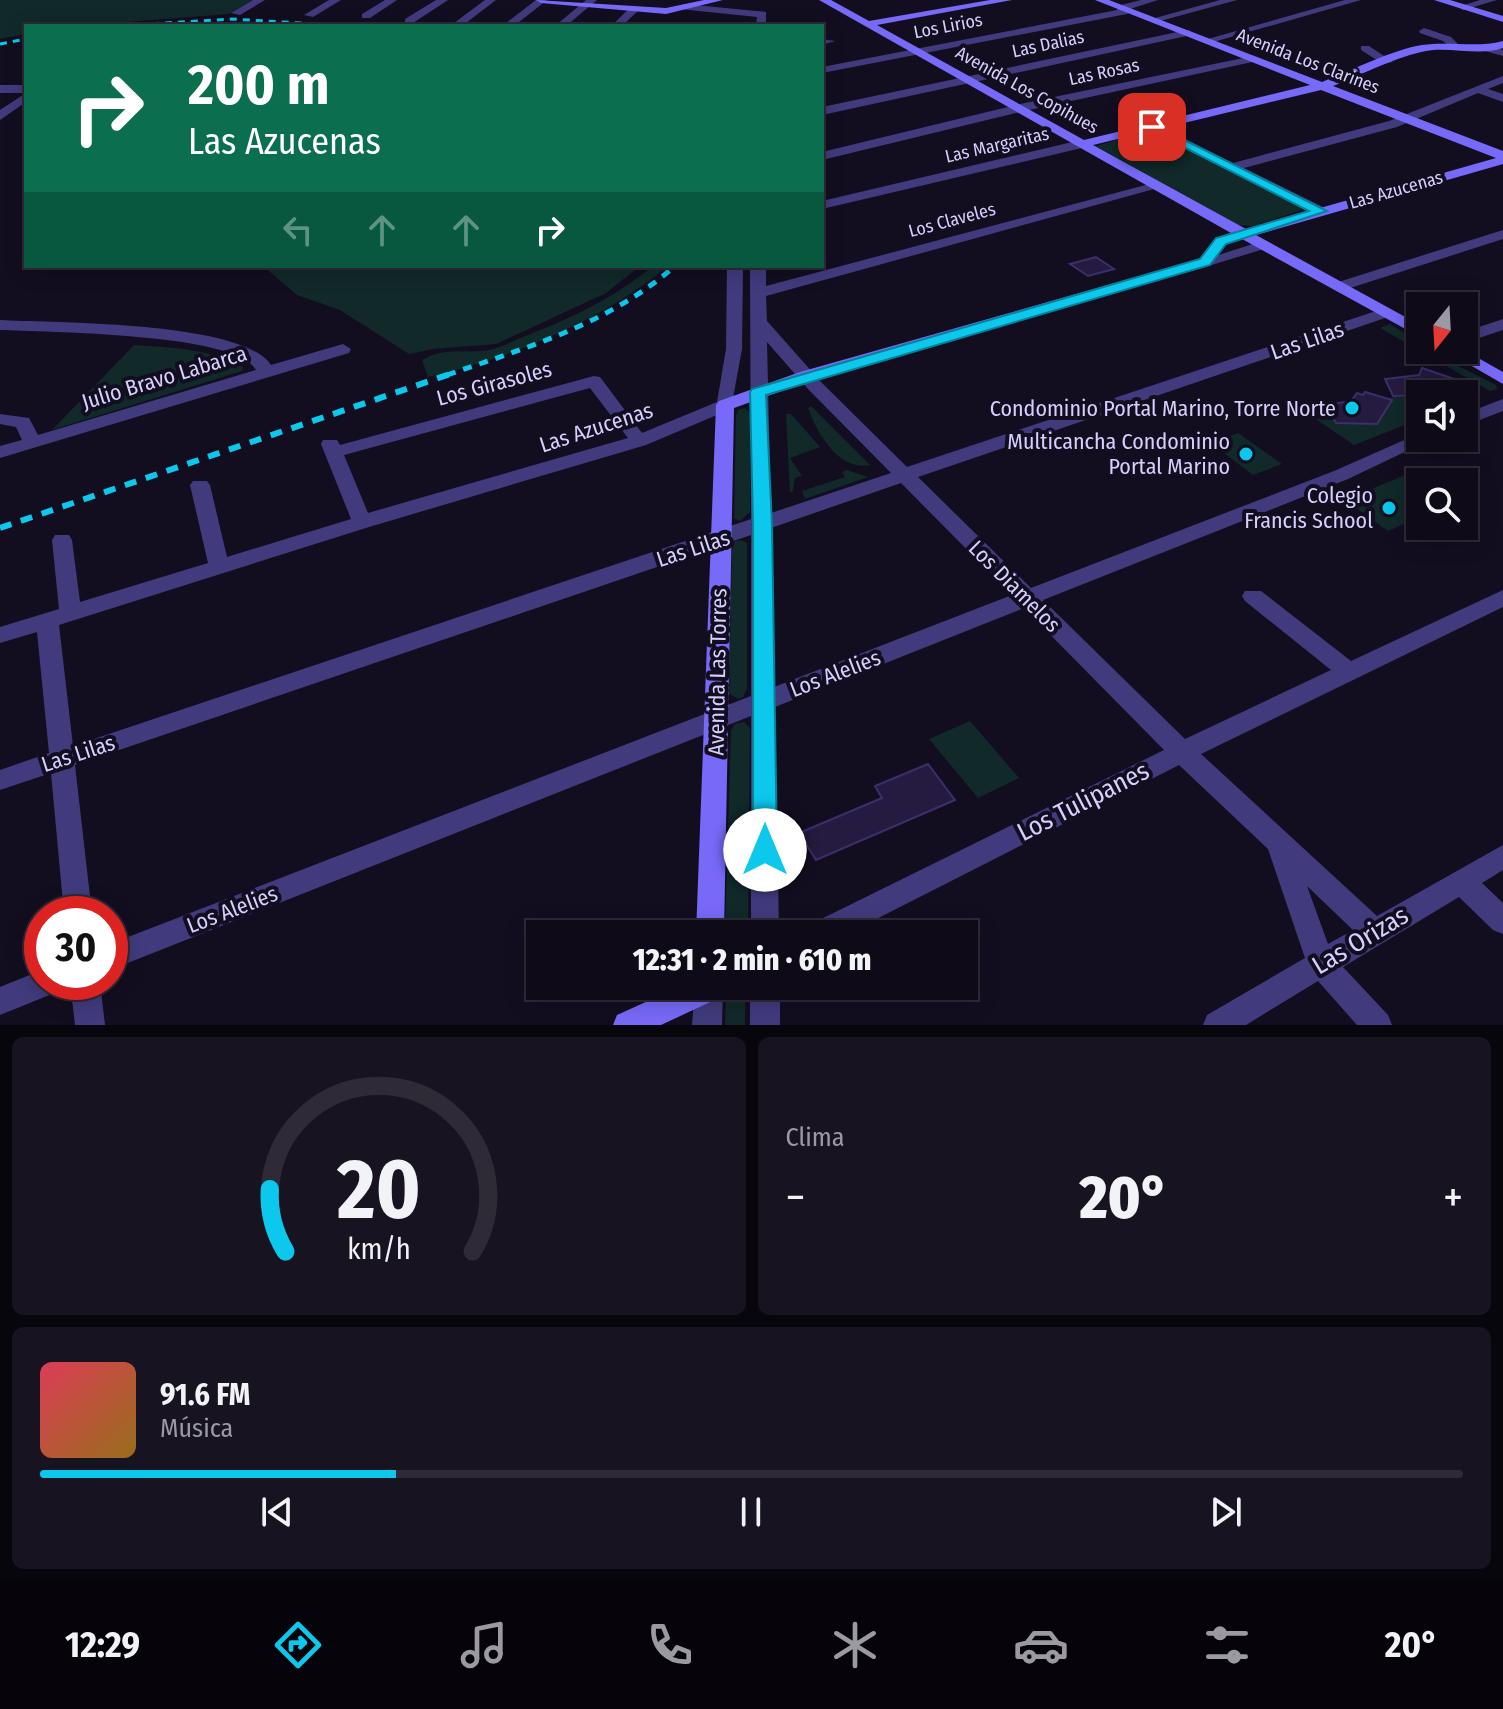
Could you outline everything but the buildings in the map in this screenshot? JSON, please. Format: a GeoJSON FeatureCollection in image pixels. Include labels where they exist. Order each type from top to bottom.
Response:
{"type":"FeatureCollection","features":[{"type":"Feature","properties":{"kind":"street"},"geometry":{"type":"LineString","coordinates":[[236,13],[260,0]]}},
{"type":"Feature","properties":{"kind":"street"},"geometry":{"type":"LineString","coordinates":[[309,15],[336,0]]}},
{"type":"Feature","properties":{"kind":"street"},"geometry":{"type":"LineString","coordinates":[[366,16],[392,0]]}},
{"type":"Feature","properties":{"kind":"street"},"geometry":{"type":"LineString","coordinates":[[409,21],[443,0]]}},
{"type":"Feature","properties":{"kind":"street"},"geometry":{"type":"LineString","coordinates":[[458,24],[491,0]]}},
{"type":"Feature","properties":{"kind":"street"},"geometry":{"type":"LineString","coordinates":[[510,24],[542,0],[590,2],[631,13],[666,11],[718,0]]}},
{"type":"Feature","properties":{"kind":"street"},"geometry":{"type":"LineString","coordinates":[[608,0],[684,7],[761,20]]}},
{"type":"Feature","properties":{"kind":"street","name":"Avenida Los Copihues"},"geometry":{"type":"LineString","coordinates":[[824,0],[1406,324]]}},
{"type":"Feature","properties":{"kind":"street"},"geometry":{"type":"LineString","coordinates":[[868,24],[1007,0]]}},
{"type":"Feature","properties":{"kind":"street","name":"Avenida Los Clarines"},"geometry":{"type":"LineString","coordinates":[[1100,0],[1503,158]]}},
{"type":"Feature","properties":{"kind":"street","name":"Los Lirios"},"geometry":{"type":"LineString","coordinates":[[824,70],[1124,9],[1153,0]]}},
{"type":"Feature","properties":{"kind":"street"},"geometry":{"type":"LineString","coordinates":[[1201,0],[1213,4]]}},
{"type":"Feature","properties":{"kind":"street"},"geometry":{"type":"LineString","coordinates":[[1153,20],[1232,0]]}},
{"type":"Feature","properties":{"kind":"street"},"geometry":{"type":"LineString","coordinates":[[1206,41],[1356,0]]}},
{"type":"Feature","properties":{"kind":"street"},"geometry":{"type":"LineString","coordinates":[[1439,0],[1503,19]]}},
{"type":"Feature","properties":{"kind":"street"},"geometry":{"type":"LineString","coordinates":[[1463,7],[1492,0]]}},
{"type":"Feature","properties":{"kind":"street"},"geometry":{"type":"LineString","coordinates":[[562,24],[590,2]]}},
{"type":"Feature","properties":{"kind":"street"},"geometry":{"type":"LineString","coordinates":[[1305,5],[1320,10]]}},
{"type":"Feature","properties":{"kind":"street"},"geometry":{"type":"LineString","coordinates":[[666,11],[743,23]]}},
{"type":"Feature","properties":{"kind":"street"},"geometry":{"type":"LineString","coordinates":[[618,24],[631,13]]}},
{"type":"Feature","properties":{"kind":"street"},"geometry":{"type":"LineString","coordinates":[[631,13],[639,24]]}},
{"type":"Feature","properties":{"kind":"street"},"geometry":{"type":"LineString","coordinates":[[1424,31],[1447,39],[1455,46]]}},
{"type":"Feature","properties":{"kind":"street","name":"Las Dalias"},"geometry":{"type":"LineString","coordinates":[[824,111],[1187,33]]}},
{"type":"Feature","properties":{"kind":"street","name":"Las Margaritas"},"geometry":{"type":"LineString","coordinates":[[824,205],[1322,86],[1421,48],[1455,46],[1489,49],[1503,44]]}},
{"type":"Feature","properties":{"kind":"street"},"geometry":{"type":"LineString","coordinates":[[1365,48],[1387,62]]}},
{"type":"Feature","properties":{"kind":"street"},"geometry":{"type":"LineString","coordinates":[[1489,49],[1503,53]]}},
{"type":"Feature","properties":{"kind":"street","name":"Las Rosas"},"geometry":{"type":"LineString","coordinates":[[824,156],[1020,108],[1253,59]]}},
{"type":"Feature","properties":{"kind":"street"},"geometry":{"type":"LineString","coordinates":[[1232,167],[1393,124],[1503,79]]}},
{"type":"Feature","properties":{"kind":"street"},"geometry":{"type":"LineString","coordinates":[[0,89],[24,89]]}},
{"type":"Feature","properties":{"kind":"street"},"geometry":{"type":"LineString","coordinates":[[1476,89],[1503,98]]}},
{"type":"Feature","properties":{"kind":"street"},"geometry":{"type":"LineString","coordinates":[[0,116],[24,98]]}},
{"type":"Feature","properties":{"kind":"street"},"geometry":{"type":"LineString","coordinates":[[1152,127],[1320,211]]}},
{"type":"Feature","properties":{"kind":"street","name":"Las Azucenas"},"geometry":{"type":"LineString","coordinates":[[1205,262],[1221,241],[1503,158]]}},
{"type":"Feature","properties":{"kind":"street","name":"Los Claveles"},"geometry":{"type":"LineString","coordinates":[[758,293],[1158,186]]}},
{"type":"Feature","properties":{"kind":"street","name":"Las Lilas"},"geometry":{"type":"LineString","coordinates":[[1338,287],[1503,234]]}},
{"type":"Feature","properties":{"kind":"street","name":"Las Azucenas"},"geometry":{"type":"LineString","coordinates":[[0,635],[362,522],[639,441],[758,392],[806,376],[1262,245]]}},
{"type":"Feature","properties":{"kind":"street","name":"Avenida Las Torres"},"geometry":{"type":"LineString","coordinates":[[710,920],[719,539],[725,405],[734,349],[735,268]]}},
{"type":"Feature","properties":{"kind":"street","name":"Avenida Las Torres"},"geometry":{"type":"LineString","coordinates":[[758,268],[765,920]]}},
{"type":"Feature","properties":{"kind":"street","name":"Las Lilas"},"geometry":{"type":"LineString","coordinates":[[0,780],[1385,313]]}},
{"type":"Feature","properties":{"kind":"street","name":"Los Diamelos"},"geometry":{"type":"LineString","coordinates":[[757,320],[806,376],[1182,752],[1375,932]]}},
{"type":"Feature","properties":{"kind":"street"},"geometry":{"type":"LineString","coordinates":[[1478,333],[1503,324]]}},
{"type":"Feature","properties":{"kind":"street"},"geometry":{"type":"LineString","coordinates":[[0,325],[199,339],[235,347],[258,357],[265,371]]}},
{"type":"Feature","properties":{"kind":"street","name":"Julio Bravo Labarca"},"geometry":{"type":"LineString","coordinates":[[0,452],[343,349]]}},
{"type":"Feature","properties":{"kind":"street"},"geometry":{"type":"LineString","coordinates":[[1477,364],[1503,379]]}},
{"type":"Feature","properties":{"kind":"street","name":"Los Girasoles"},"geometry":{"type":"LineString","coordinates":[[362,522],[332,448],[594,381],[639,441]]}},
{"type":"Feature","properties":{"kind":"street"},"geometry":{"type":"LineString","coordinates":[[1478,415],[1503,404]]}},
{"type":"Feature","properties":{"kind":"street"},"geometry":{"type":"LineString","coordinates":[[0,419],[23,422],[32,442]]}},
{"type":"Feature","properties":{"kind":"street","name":"Los Alelies"},"geometry":{"type":"LineString","coordinates":[[128,950],[1341,475],[1406,446]]}},
{"type":"Feature","properties":{"kind":"street"},"geometry":{"type":"LineString","coordinates":[[200,485],[219,566]]}},
{"type":"Feature","properties":{"kind":"street"},"geometry":{"type":"LineString","coordinates":[[62,540],[59,616],[61,759],[76,896]]}},
{"type":"Feature","properties":{"kind":"street"},"geometry":{"type":"LineString","coordinates":[[1253,596],[1349,672]]}},
{"type":"Feature","properties":{"kind":"street","name":"Los Tulipanes"},"geometry":{"type":"LineString","coordinates":[[847,920],[1182,752],[1503,598]]}},
{"type":"Feature","properties":{"kind":"street","name":"Los Diamelos"},"geometry":{"type":"LineString","coordinates":[[1280,846],[1321,964],[1377,1025]]}},
{"type":"Feature","properties":{"kind":"street","name":"Las Orizas"},"geometry":{"type":"LineString","coordinates":[[1218,1025],[1503,856]]}},
{"type":"Feature","properties":{"kind":"street"},"geometry":{"type":"LineString","coordinates":[[1461,881],[1503,921]]}},
{"type":"Feature","properties":{"kind":"street"},"geometry":{"type":"LineString","coordinates":[[0,1001],[24,991]]}},
{"type":"Feature","properties":{"kind":"street"},"geometry":{"type":"LineString","coordinates":[[87,1000],[90,1025]]}},
{"type":"Feature","properties":{"kind":"street"},"geometry":{"type":"LineString","coordinates":[[628,1025],[682,1000]]}},
{"type":"Feature","properties":{"kind":"street"},"geometry":{"type":"LineString","coordinates":[[707,1025],[709,1000]]}},
{"type":"Feature","properties":{"kind":"street"},"geometry":{"type":"LineString","coordinates":[[765,1000],[765,1025]]}},
{"type":"Feature","properties":{"kind":"green space"},"geometry":{"type":"Polygon","coordinates":[[[0,0],[252,0],[229,14],[101,24],[24,24],[24,34],[0,39],[0,0]]]}},
{"type":"Feature","properties":{"kind":"green space"},"geometry":{"type":"Polygon","coordinates":[[[1148,131],[1299,205],[1302,210],[1252,226],[1238,225],[1096,146],[1148,131]]]}},
{"type":"Feature","properties":{"kind":"green space"},"geometry":{"type":"Polygon","coordinates":[[[265,268],[637,268],[606,293],[496,344],[409,354],[340,310],[297,295],[265,268]]]}},
{"type":"Feature","properties":{"kind":"green space"},"geometry":{"type":"Polygon","coordinates":[[[650,268],[665,268],[615,303],[554,335],[490,360],[428,377],[422,360],[440,353],[489,350],[502,346],[558,323],[623,288],[650,268]]]}},
{"type":"Feature","properties":{"kind":"green space"},"geometry":{"type":"Polygon","coordinates":[[[1390,324],[1406,334],[1406,343],[1380,328],[1390,324]]]}},
{"type":"Feature","properties":{"kind":"green space"},"geometry":{"type":"Polygon","coordinates":[[[134,345],[203,352],[243,367],[242,371],[52,430],[134,345]]]}},
{"type":"Feature","properties":{"kind":"green space"},"geometry":{"type":"Polygon","coordinates":[[[1443,364],[1455,364],[1496,385],[1497,389],[1490,391],[1478,384],[1478,380],[1471,380],[1443,364]]]}},
{"type":"Feature","properties":{"kind":"green space"},"geometry":{"type":"Polygon","coordinates":[[[1399,395],[1406,399],[1406,425],[1354,445],[1307,413],[1317,409],[1321,416],[1332,416],[1335,423],[1377,424],[1391,403],[1386,399],[1399,395]]]}},
{"type":"Feature","properties":{"kind":"green space"},"geometry":{"type":"Polygon","coordinates":[[[811,406],[870,465],[848,462],[830,448],[812,418],[808,408],[811,406]]]}},
{"type":"Feature","properties":{"kind":"green space"},"geometry":{"type":"Polygon","coordinates":[[[745,408],[750,413],[750,512],[740,521],[734,518],[736,416],[738,410],[745,408]]]}},
{"type":"Feature","properties":{"kind":"green space"},"geometry":{"type":"Polygon","coordinates":[[[786,414],[791,414],[820,447],[790,458],[802,476],[795,478],[790,493],[786,414]]]}},
{"type":"Feature","properties":{"kind":"green space","name":"Multicancha Condominio Portal Marino"},"geometry":{"type":"Polygon","coordinates":[[[1238,433],[1282,464],[1253,475],[1211,443],[1238,433]]]}},
{"type":"Feature","properties":{"kind":"green space"},"geometry":{"type":"Polygon","coordinates":[[[847,470],[868,477],[805,499],[802,491],[845,477],[842,472],[847,470]]]}},
{"type":"Feature","properties":{"kind":"green space","name":"Colegio Francis School"},"geometry":{"type":"Polygon","coordinates":[[[1406,475],[1406,523],[1388,531],[1345,500],[1406,475]]]}},
{"type":"Feature","properties":{"kind":"green space"},"geometry":{"type":"Polygon","coordinates":[[[735,541],[747,543],[747,688],[743,697],[738,699],[729,693],[732,550],[735,541]]]}},
{"type":"Feature","properties":{"kind":"green space"},"geometry":{"type":"Polygon","coordinates":[[[970,721],[1019,778],[978,798],[929,739],[970,721]]]}},
{"type":"Feature","properties":{"kind":"green space"},"geometry":{"type":"Polygon","coordinates":[[[744,722],[750,728],[748,920],[725,920],[731,731],[734,724],[744,722]]]}},
{"type":"Feature","properties":{"kind":"green space"},"geometry":{"type":"Polygon","coordinates":[[[726,1000],[745,1000],[745,1025],[725,1025],[726,1000]]]}},
{"type":"Feature","properties":{"kind":"railway"},"geometry":{"type":"LineString","coordinates":[[147,24],[232,19],[318,24]]}},
{"type":"Feature","properties":{"kind":"railway"},"geometry":{"type":"LineString","coordinates":[[0,44],[24,39]]}},
{"type":"Feature","properties":{"kind":"railway"},"geometry":{"type":"LineString","coordinates":[[447,375],[537,344],[595,319],[623,304],[672,268]]}},
{"type":"Feature","properties":{"kind":"railway"},"geometry":{"type":"LineString","coordinates":[[0,528],[453,373]]}},
{"type":"Feature","properties":{"kind":"place","name":"Condominio Portal Marino, Torre Norte"},"geometry":{"type":"Point","coordinates":[1352,408]}},
{"type":"Feature","properties":{"kind":"place","name":"Multicancha Condominio Portal Marino"},"geometry":{"type":"Point","coordinates":[1246,454]}},
{"type":"Feature","properties":{"kind":"place","name":"Colegio Francis School"},"geometry":{"type":"Point","coordinates":[1389,508]}},
{"type":"Feature","properties":{"kind":"route"},"geometry":{"type":"LineString","coordinates":[[765,850],[763,525],[758,392],[1205,262],[1221,241],[1320,211],[1152,127]]}}]}
